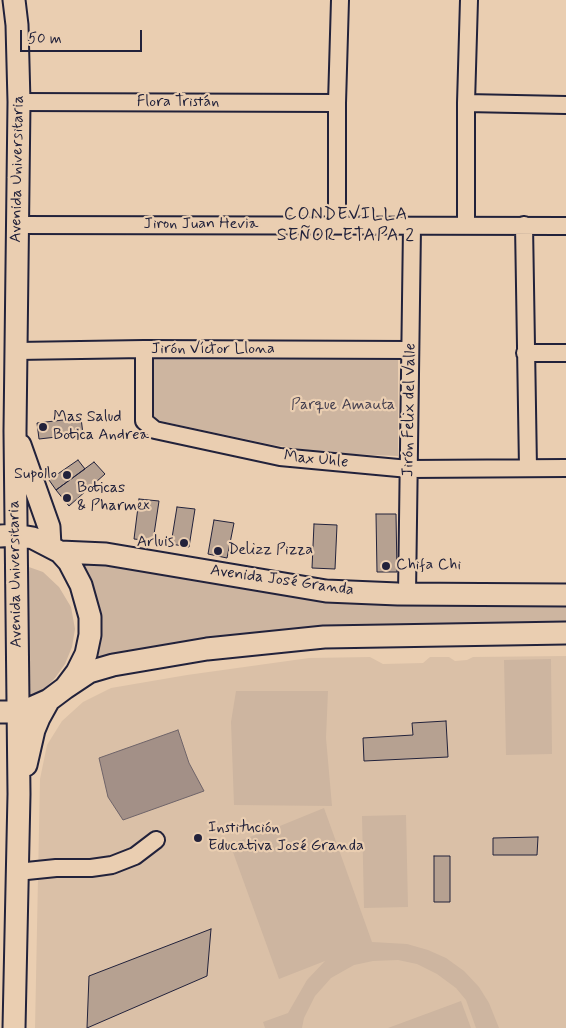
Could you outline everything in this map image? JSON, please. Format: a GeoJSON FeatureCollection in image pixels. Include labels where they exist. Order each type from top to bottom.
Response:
{"type":"FeatureCollection","features":[{"type":"Feature","properties":{"kind":"main road","name":"Avenida Universitaria"},"geometry":{"type":"LineString","coordinates":[[14,0],[17,25],[19,102],[17,351],[15,431],[8,535],[9,712],[19,794],[14,1028]]}},
{"type":"Feature","properties":{"kind":"main road"},"geometry":{"type":"LineString","coordinates":[[15,431],[45,514],[55,549]]}},
{"type":"Feature","properties":{"kind":"main road"},"geometry":{"type":"LineString","coordinates":[[8,535],[33,538],[55,549],[69,562],[81,585],[90,617],[90,635],[86,654],[77,672],[38,718],[19,794]]}},
{"type":"Feature","properties":{"kind":"main road","name":"Avenida José Granda"},"geometry":{"type":"LineString","coordinates":[[55,549],[106,554],[326,590],[407,594],[566,595]]}},
{"type":"Feature","properties":{"kind":"main road"},"geometry":{"type":"LineString","coordinates":[[9,712],[31,708],[57,694],[89,672],[113,665],[207,649],[324,637],[566,633]]}},
{"type":"Feature","properties":{"kind":"street"},"geometry":{"type":"LineString","coordinates":[[337,225],[337,104],[340,0]]}},
{"type":"Feature","properties":{"kind":"street"},"geometry":{"type":"LineString","coordinates":[[466,226],[466,103],[470,0]]}},
{"type":"Feature","properties":{"kind":"street","name":"Flora Tristán"},"geometry":{"type":"LineString","coordinates":[[19,102],[337,104]]}},
{"type":"Feature","properties":{"kind":"street"},"geometry":{"type":"LineString","coordinates":[[466,103],[566,105]]}},
{"type":"Feature","properties":{"kind":"street","name":"Jiron Juan Hevia"},"geometry":{"type":"LineString","coordinates":[[17,224],[412,227],[566,226]]}},
{"type":"Feature","properties":{"kind":"street"},"geometry":{"type":"LineString","coordinates":[[524,225],[528,468]]}},
{"type":"Feature","properties":{"kind":"street","name":"Jirón Felix del Valle"},"geometry":{"type":"LineString","coordinates":[[407,594],[412,227]]}},
{"type":"Feature","properties":{"kind":"street","name":"Jirón Víctor Llona"},"geometry":{"type":"LineString","coordinates":[[17,351],[144,349],[410,350]]}},
{"type":"Feature","properties":{"kind":"street","name":"Max Uhle"},"geometry":{"type":"LineString","coordinates":[[144,349],[144,421],[155,430],[280,457],[409,469],[566,468]]}},
{"type":"Feature","properties":{"kind":"street"},"geometry":{"type":"LineString","coordinates":[[525,353],[566,353]]}},
{"type":"Feature","properties":{"kind":"street"},"geometry":{"type":"LineString","coordinates":[[17,872],[112,865],[135,856],[156,840]]}},
{"type":"Feature","properties":{"kind":"shaded area","name":"Institución Educativa José Granda"},"geometry":{"type":"Polygon","coordinates":[[[566,656],[566,1028],[35,1028],[40,779],[47,745],[62,721],[83,702],[111,688],[309,658],[370,657],[383,664],[423,663],[430,657],[449,657],[455,661],[467,660],[473,657],[566,656]]]}},
{"type":"Feature","properties":{"kind":"shaded area"},"geometry":{"type":"Polygon","coordinates":[[[178,730],[189,763],[204,791],[123,820],[108,797],[99,758],[178,730]]]}},
{"type":"Feature","properties":{"kind":"green space","name":"Parque Amauta"},"geometry":{"type":"Polygon","coordinates":[[[151,357],[398,359],[398,456],[328,453],[273,445],[151,419],[151,357]]]}},
{"type":"Feature","properties":{"kind":"green space"},"geometry":{"type":"Polygon","coordinates":[[[78,558],[566,606],[566,628],[108,660],[98,658],[94,654],[78,558]]]}},
{"type":"Feature","properties":{"kind":"green space"},"geometry":{"type":"Polygon","coordinates":[[[26,566],[43,572],[59,587],[71,607],[75,629],[72,647],[65,664],[55,678],[42,691],[26,696],[26,566]]]}},
{"type":"Feature","properties":{"kind":"green space"},"geometry":{"type":"Polygon","coordinates":[[[551,659],[552,754],[506,755],[504,660],[551,659]]]}},
{"type":"Feature","properties":{"kind":"green space"},"geometry":{"type":"Polygon","coordinates":[[[236,691],[328,691],[326,738],[332,806],[234,805],[231,722],[236,691]]]}},
{"type":"Feature","properties":{"kind":"green space"},"geometry":{"type":"Polygon","coordinates":[[[324,808],[372,942],[407,944],[446,958],[464,971],[479,987],[489,1003],[499,1028],[476,1028],[466,1000],[456,988],[437,974],[417,964],[398,960],[373,961],[354,965],[331,978],[315,996],[304,1018],[302,1028],[265,1028],[263,1022],[288,1013],[307,980],[325,961],[279,979],[230,844],[324,808]]]}},
{"type":"Feature","properties":{"kind":"green space"},"geometry":{"type":"Polygon","coordinates":[[[406,815],[408,907],[364,908],[362,816],[406,815]]]}},
{"type":"Feature","properties":{"kind":"green space"},"geometry":{"type":"Polygon","coordinates":[[[461,1001],[471,1028],[388,1028],[461,1001]]]}},
{"type":"Feature","properties":{"kind":"building"},"geometry":{"type":"Polygon","coordinates":[[[81,418],[83,434],[39,439],[37,423],[81,418]]]}},
{"type":"Feature","properties":{"kind":"building","name":"Supollo"},"geometry":{"type":"Polygon","coordinates":[[[78,460],[85,469],[56,490],[49,480],[78,460]]]}},
{"type":"Feature","properties":{"kind":"building"},"geometry":{"type":"Polygon","coordinates":[[[94,462],[105,474],[69,506],[56,490],[94,462]]]}},
{"type":"Feature","properties":{"kind":"building"},"geometry":{"type":"Polygon","coordinates":[[[139,499],[159,501],[153,541],[134,539],[139,499]]]}},
{"type":"Feature","properties":{"kind":"building"},"geometry":{"type":"Polygon","coordinates":[[[177,507],[195,509],[189,547],[171,544],[177,507]]]}},
{"type":"Feature","properties":{"kind":"building"},"geometry":{"type":"Polygon","coordinates":[[[376,514],[396,514],[397,572],[377,572],[376,514]]]}},
{"type":"Feature","properties":{"kind":"building"},"geometry":{"type":"Polygon","coordinates":[[[214,520],[234,523],[227,558],[208,554],[214,520]]]}},
{"type":"Feature","properties":{"kind":"building"},"geometry":{"type":"Polygon","coordinates":[[[314,524],[337,525],[335,569],[312,568],[314,524]]]}},
{"type":"Feature","properties":{"kind":"building"},"geometry":{"type":"Polygon","coordinates":[[[446,721],[448,757],[364,761],[363,738],[413,735],[412,723],[446,721]]]}},
{"type":"Feature","properties":{"kind":"building"},"geometry":{"type":"Polygon","coordinates":[[[538,837],[537,855],[493,855],[493,838],[538,837]]]}},
{"type":"Feature","properties":{"kind":"building"},"geometry":{"type":"Polygon","coordinates":[[[434,856],[450,856],[450,902],[434,902],[434,856]]]}},
{"type":"Feature","properties":{"kind":"building"},"geometry":{"type":"Polygon","coordinates":[[[211,929],[207,976],[87,1028],[89,976],[211,929]]]}},
{"type":"Feature","properties":{"kind":"place","name":"Mas Salud Botica Andrea"},"geometry":{"type":"Point","coordinates":[43,427]}},
{"type":"Feature","properties":{"kind":"place","name":"Supollo"},"geometry":{"type":"Point","coordinates":[67,475]}},
{"type":"Feature","properties":{"kind":"place","name":"Boticas & Pharmex"},"geometry":{"type":"Point","coordinates":[67,498]}},
{"type":"Feature","properties":{"kind":"place","name":"Arluis"},"geometry":{"type":"Point","coordinates":[184,543]}},
{"type":"Feature","properties":{"kind":"place","name":"Delizz Pizza"},"geometry":{"type":"Point","coordinates":[218,551]}},
{"type":"Feature","properties":{"kind":"place","name":"Chifa Chi"},"geometry":{"type":"Point","coordinates":[386,566]}},
{"type":"Feature","properties":{"kind":"place","name":"Institución Educativa José Granda"},"geometry":{"type":"Point","coordinates":[198,838]}},
{"type":"Feature","properties":{"kind":"district","name":"CONDEVILLA SEÑOR ETAPA 2"},"geometry":{"type":"Point","coordinates":[346,225]}}]}
